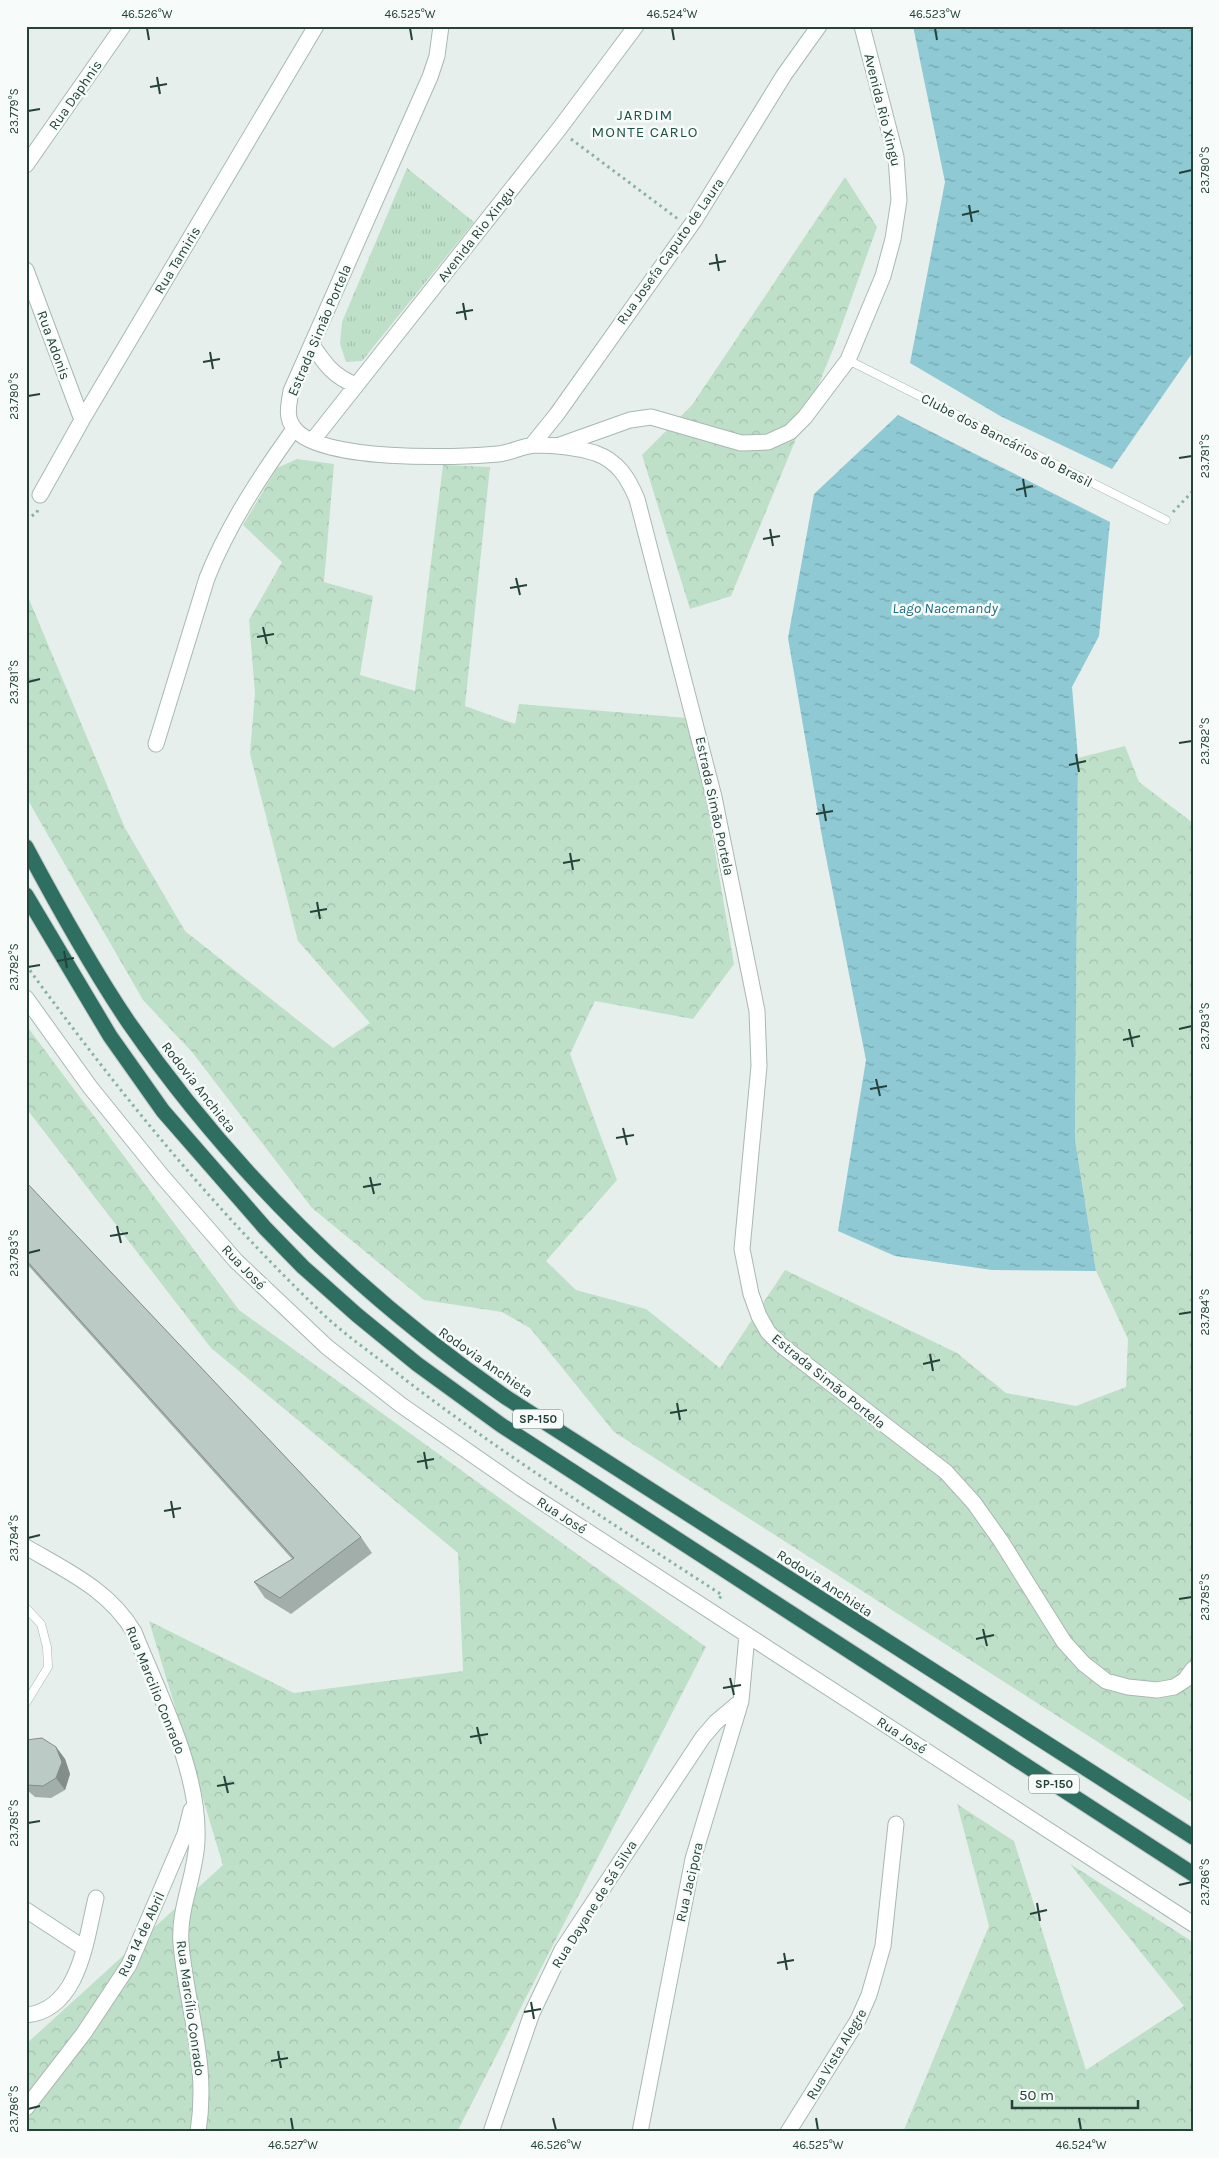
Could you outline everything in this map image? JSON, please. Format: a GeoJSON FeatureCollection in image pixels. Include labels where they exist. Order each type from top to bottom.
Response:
{"type":"FeatureCollection","features":[{"type":"Feature","properties":{"kind":"highway","name":"Rodovia Anchieta"},"geometry":{"type":"LineString","coordinates":[[26,848],[63,916],[114,998],[183,1096],[287,1215],[386,1306],[446,1356],[507,1398],[1193,1837]]}},
{"type":"Feature","properties":{"kind":"highway","name":"SP-150"},"geometry":{"type":"LineString","coordinates":[[26,895],[110,1036],[163,1111],[264,1228],[303,1268],[357,1315],[417,1364],[501,1425],[1193,1874]]}},
{"type":"Feature","properties":{"kind":"street","name":"Rua Daphnis"},"geometry":{"type":"LineString","coordinates":[[26,165],[32,150],[124,26]]}},
{"type":"Feature","properties":{"kind":"street","name":"Rua Tamiris"},"geometry":{"type":"LineString","coordinates":[[40,495],[82,420],[316,26]]}},
{"type":"Feature","properties":{"kind":"street","name":"Estrada Simão Portela"},"geometry":{"type":"LineString","coordinates":[[441,26],[437,56],[430,77],[291,391],[288,408],[289,419],[294,429],[313,440],[353,451],[388,456],[446,457],[500,454],[532,445],[557,446],[596,454],[614,463],[628,478],[637,499],[714,797],[757,1011],[759,1066],[742,1250],[745,1269],[759,1316],[781,1345],[946,1472],[974,1503],[1001,1541],[1064,1642],[1084,1664],[1106,1681],[1128,1687],[1157,1690],[1174,1687],[1185,1680],[1193,1669]]}},
{"type":"Feature","properties":{"kind":"street","name":"Avenida Rio Xingu"},"geometry":{"type":"LineString","coordinates":[[313,440],[559,129],[636,26]]}},
{"type":"Feature","properties":{"kind":"street","name":"Rua Josefa Caputo de Laura"},"geometry":{"type":"LineString","coordinates":[[532,445],[557,414],[694,221],[784,75],[819,26]]}},
{"type":"Feature","properties":{"kind":"street","name":"Avenida Rio Xingu"},"geometry":{"type":"LineString","coordinates":[[557,446],[630,420],[651,417],[741,443],[768,442],[790,432],[805,417],[848,360],[882,276],[893,239],[899,200],[896,157],[862,26]]}},
{"type":"Feature","properties":{"kind":"street","name":"Rua Adonis"},"geometry":{"type":"LineString","coordinates":[[26,270],[82,420]]}},
{"type":"Feature","properties":{"kind":"street"},"geometry":{"type":"LineString","coordinates":[[312,345],[331,372],[343,380],[356,385]]}},
{"type":"Feature","properties":{"kind":"street"},"geometry":{"type":"LineString","coordinates":[[156,744],[207,578],[218,552],[230,528],[294,429]]}},
{"type":"Feature","properties":{"kind":"street","name":"Rua José"},"geometry":{"type":"LineString","coordinates":[[26,998],[90,1087],[162,1176],[236,1261],[327,1347],[401,1405],[522,1488],[1193,1924]]}},
{"type":"Feature","properties":{"kind":"street","name":"Rua Marcilio Conrado"},"geometry":{"type":"LineString","coordinates":[[26,1547],[88,1583],[108,1598],[124,1615],[134,1632],[187,1766],[193,1795]]}},
{"type":"Feature","properties":{"kind":"street","name":"Rua Jacipora"},"geometry":{"type":"LineString","coordinates":[[640,2132],[693,1859],[741,1701],[747,1635]]}},
{"type":"Feature","properties":{"kind":"street","name":"Rua Dayane de Sá Silva"},"geometry":{"type":"LineString","coordinates":[[491,2132],[532,2012],[562,1950],[703,1737],[716,1722],[741,1701]]}},
{"type":"Feature","properties":{"kind":"street","name":"Rua 14 de Abril"},"geometry":{"type":"LineString","coordinates":[[26,2108],[84,2033],[129,1965],[184,1834],[193,1795]]}},
{"type":"Feature","properties":{"kind":"street","name":"Rua Marcílio Conrado"},"geometry":{"type":"LineString","coordinates":[[193,1795],[197,1840],[180,1929],[200,2053],[202,2083],[198,2132]]}},
{"type":"Feature","properties":{"kind":"street","name":"Rua Vista Alegre"},"geometry":{"type":"LineString","coordinates":[[788,2132],[858,2020],[872,1987],[882,1946],[896,1824]]}},
{"type":"Feature","properties":{"kind":"street"},"geometry":{"type":"LineString","coordinates":[[26,2015],[43,2011],[66,1992],[76,1977],[96,1898]]}},
{"type":"Feature","properties":{"kind":"street"},"geometry":{"type":"LineString","coordinates":[[26,1910],[84,1948]]}},
{"type":"Feature","properties":{"kind":"lane","name":"Clube dos Bancários do Brasil"},"geometry":{"type":"LineString","coordinates":[[848,360],[1166,520]]}},
{"type":"Feature","properties":{"kind":"lane"},"geometry":{"type":"LineString","coordinates":[[26,1608],[41,1624],[47,1646],[48,1667],[26,1703]]}},
{"type":"Feature","properties":{"kind":"path"},"geometry":{"type":"LineString","coordinates":[[559,129],[688,227]]}},
{"type":"Feature","properties":{"kind":"path"},"geometry":{"type":"LineString","coordinates":[[1166,520],[1193,491]]}},
{"type":"Feature","properties":{"kind":"green space"},"geometry":{"type":"Polygon","coordinates":[[[407,168],[474,222],[362,361],[346,362],[340,344],[342,322],[407,168]]]}},
{"type":"Feature","properties":{"kind":"green space"},"geometry":{"type":"Polygon","coordinates":[[[845,177],[877,227],[834,347],[731,596],[690,609],[642,455],[692,405],[845,177]]]}},
{"type":"Feature","properties":{"kind":"green space"},"geometry":{"type":"Polygon","coordinates":[[[297,459],[334,464],[324,582],[373,596],[360,675],[415,691],[443,465],[490,467],[465,706],[515,724],[519,704],[687,718],[698,751],[734,964],[693,1019],[595,1001],[570,1054],[617,1180],[546,1261],[576,1290],[646,1309],[720,1368],[785,1270],[957,1353],[1006,1393],[1076,1406],[1126,1387],[1128,1339],[1096,1271],[1075,1140],[1078,758],[1125,746],[1139,782],[1193,823],[1193,1803],[614,1432],[530,1328],[502,1312],[424,1300],[312,1208],[192,1052],[143,1000],[26,797],[26,592],[125,828],[185,931],[333,1048],[370,1023],[298,941],[250,754],[255,693],[249,620],[282,562],[243,525],[277,468],[297,459]]]}},
{"type":"Feature","properties":{"kind":"green space"},"geometry":{"type":"Polygon","coordinates":[[[26,1025],[239,1310],[706,1647],[457,2132],[26,2132],[26,2044],[223,1865],[149,1621],[294,1693],[463,1671],[458,1553],[211,1348],[26,1108],[26,1025]]]}},
{"type":"Feature","properties":{"kind":"green space"},"geometry":{"type":"Polygon","coordinates":[[[957,1804],[1014,1841],[1086,2070],[1184,2006],[1070,1864],[1193,1942],[1193,2132],[903,2132],[989,1926],[957,1804]]]}},
{"type":"Feature","properties":{"kind":"water"},"geometry":{"type":"Polygon","coordinates":[[[913,26],[1193,26],[1193,352],[1112,469],[1002,417],[910,363],[945,182],[913,26]]]}},
{"type":"Feature","properties":{"kind":"water","name":"Lago Nacemandy"},"geometry":{"type":"Polygon","coordinates":[[[898,415],[1110,522],[1099,636],[1072,687],[1078,758],[1075,1140],[1096,1271],[992,1270],[895,1256],[838,1231],[866,1060],[823,842],[788,638],[814,494],[898,415]]]}},
{"type":"Feature","properties":{"kind":"building"},"geometry":{"type":"Polygon","coordinates":[[[26,1182],[361,1537],[280,1598],[254,1582],[294,1558],[26,1260],[26,1182]]]}},
{"type":"Feature","properties":{"kind":"building"},"geometry":{"type":"Polygon","coordinates":[[[42,1738],[56,1747],[62,1762],[56,1778],[43,1786],[27,1785],[26,1740],[42,1738]]]}},
{"type":"Feature","properties":{"kind":"district","name":"JARDIM MONTE CARLO"},"geometry":{"type":"Point","coordinates":[645,124]}}]}
